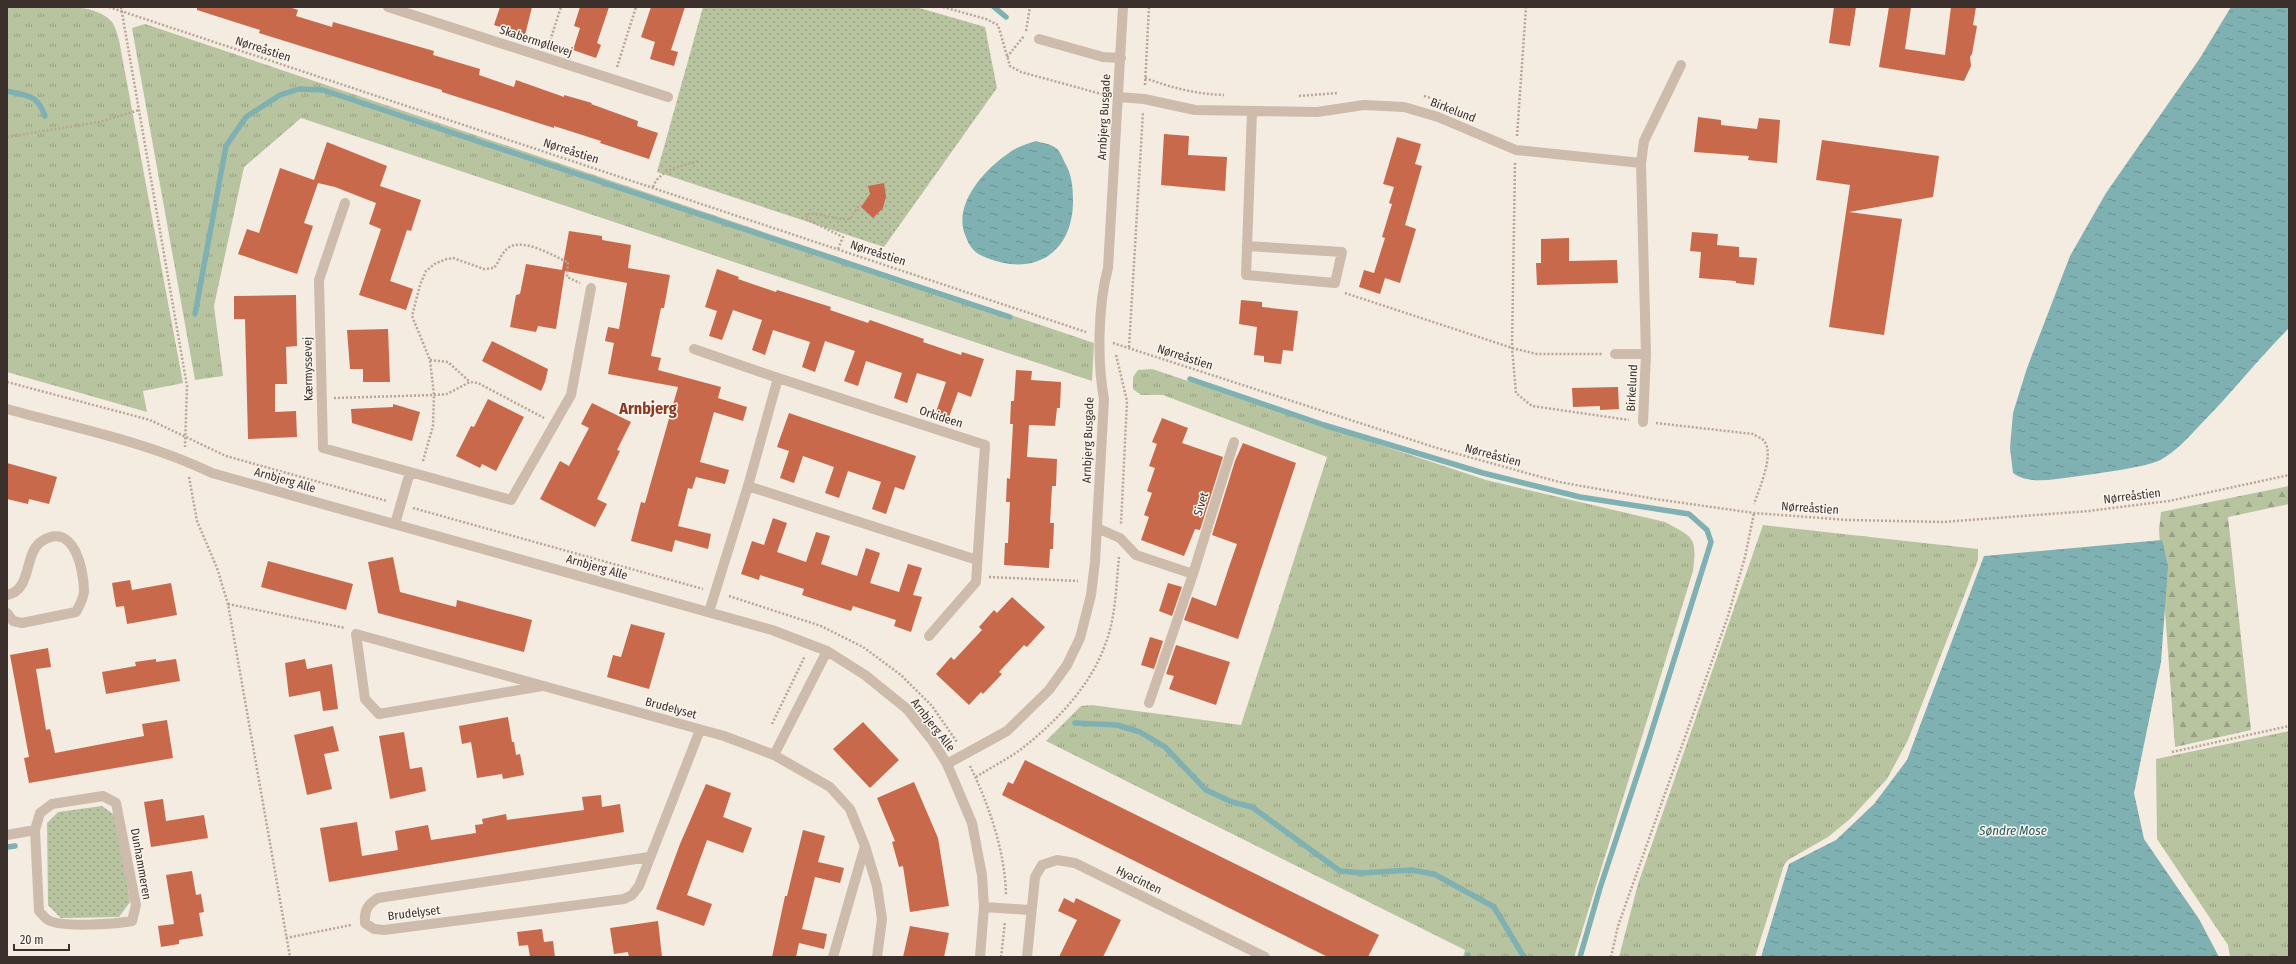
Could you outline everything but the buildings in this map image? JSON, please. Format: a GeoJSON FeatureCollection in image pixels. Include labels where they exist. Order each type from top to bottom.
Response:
{"type":"FeatureCollection","features":[{"type":"Feature","properties":{"kind":"street","name":"Arnbjerg Busgade"},"geometry":{"type":"LineString","coordinates":[[947,764],[1007,731],[1049,690],[1067,666],[1080,638],[1093,582],[1097,528],[1104,399],[1099,375],[1104,282],[1108,268],[1123,7]]}},
{"type":"Feature","properties":{"kind":"street","name":"Skabermøllevej"},"geometry":{"type":"LineString","coordinates":[[394,8],[544,58],[668,97]]}},
{"type":"Feature","properties":{"kind":"street"},"geometry":{"type":"LineString","coordinates":[[1039,39],[1103,56],[1121,58]]}},
{"type":"Feature","properties":{"kind":"street","name":"Birkelund"},"geometry":{"type":"LineString","coordinates":[[1643,422],[1646,354],[1641,163],[1644,141],[1681,65]]}},
{"type":"Feature","properties":{"kind":"street","name":"Birkelund"},"geometry":{"type":"LineString","coordinates":[[1119,97],[1144,99],[1195,110],[1317,112],[1364,106],[1404,107],[1438,117],[1516,150],[1641,163]]}},
{"type":"Feature","properties":{"kind":"street"},"geometry":{"type":"LineString","coordinates":[[1247,246],[1342,252],[1335,283],[1246,275],[1247,246],[1252,112]]}},
{"type":"Feature","properties":{"kind":"street","name":"Kærmyssevej"},"geometry":{"type":"LineString","coordinates":[[345,203],[320,280],[323,448],[511,500],[571,395],[591,288]]}},
{"type":"Feature","properties":{"kind":"street","name":"Orkideen"},"geometry":{"type":"LineString","coordinates":[[694,349],[778,378],[985,444],[976,582],[929,636]]}},
{"type":"Feature","properties":{"kind":"street","name":"Birkelund"},"geometry":{"type":"LineString","coordinates":[[1615,354],[1646,354]]}},
{"type":"Feature","properties":{"kind":"street"},"geometry":{"type":"LineString","coordinates":[[709,612],[748,486],[778,378]]}},
{"type":"Feature","properties":{"kind":"street","name":"Arnbjerg Alle"},"geometry":{"type":"LineString","coordinates":[[7,409],[159,452],[186,461],[212,473],[772,630],[827,651],[865,675],[907,709],[932,740],[947,764],[972,823],[982,875],[984,907],[980,957]]}},
{"type":"Feature","properties":{"kind":"street","name":"Sivet"},"geometry":{"type":"LineString","coordinates":[[1149,703],[1193,574],[1234,442]]}},
{"type":"Feature","properties":{"kind":"street"},"geometry":{"type":"LineString","coordinates":[[395,524],[415,474]]}},
{"type":"Feature","properties":{"kind":"street"},"geometry":{"type":"LineString","coordinates":[[748,486],[977,560]]}},
{"type":"Feature","properties":{"kind":"street"},"geometry":{"type":"LineString","coordinates":[[1097,528],[1120,538],[1136,555],[1193,574]]}},
{"type":"Feature","properties":{"kind":"street"},"geometry":{"type":"LineString","coordinates":[[7,595],[21,587],[34,553],[41,542],[51,537],[64,538],[74,546],[79,559],[84,592],[82,602],[76,612],[22,624],[14,621],[7,613]]}},
{"type":"Feature","properties":{"kind":"street","name":"Brudelyset"},"geometry":{"type":"LineString","coordinates":[[542,686],[379,714],[365,698],[356,634],[700,730],[760,749],[774,755],[830,787],[850,809],[865,846],[877,886],[882,918],[877,957]]}},
{"type":"Feature","properties":{"kind":"street"},"geometry":{"type":"LineString","coordinates":[[774,755],[827,651]]}},
{"type":"Feature","properties":{"kind":"street","name":"Brudelyset"},"geometry":{"type":"LineString","coordinates":[[648,857],[378,898],[368,904],[364,916],[365,923],[374,929],[384,930],[624,899],[632,895],[638,886],[648,857],[700,730]]}},
{"type":"Feature","properties":{"kind":"street","name":"Dunhammeren"},"geometry":{"type":"LineString","coordinates":[[103,796],[116,803],[136,905],[132,921],[114,924],[60,924],[47,920],[39,911],[35,830],[40,813],[52,804],[103,796]]}},
{"type":"Feature","properties":{"kind":"street"},"geometry":{"type":"LineString","coordinates":[[7,834],[35,830]]}},
{"type":"Feature","properties":{"kind":"street"},"geometry":{"type":"LineString","coordinates":[[833,957],[865,846]]}},
{"type":"Feature","properties":{"kind":"street","name":"Hyacinten"},"geometry":{"type":"LineString","coordinates":[[1027,957],[1030,910],[1035,878],[1042,865],[1056,860],[1076,863],[1265,957]]}},
{"type":"Feature","properties":{"kind":"street"},"geometry":{"type":"LineString","coordinates":[[984,907],[1030,910]]}},
{"type":"Feature","properties":{"kind":"path","name":"Nørreåstien"},"geometry":{"type":"LineString","coordinates":[[110,7],[1129,347],[1440,449],[1559,482],[1655,499],[1754,513],[1848,520],[1943,522],[2089,511],[2169,501],[2289,475]]}},
{"type":"Feature","properties":{"kind":"path"},"geometry":{"type":"LineString","coordinates":[[544,58],[561,7]]}},
{"type":"Feature","properties":{"kind":"path"},"geometry":{"type":"LineString","coordinates":[[613,80],[636,7]]}},
{"type":"Feature","properties":{"kind":"path"},"geometry":{"type":"LineString","coordinates":[[943,7],[986,19],[998,25],[1010,66],[1021,72],[1094,94],[1119,97]]}},
{"type":"Feature","properties":{"kind":"path"},"geometry":{"type":"LineString","coordinates":[[1007,57],[1022,40],[1027,28],[1030,7]]}},
{"type":"Feature","properties":{"kind":"path"},"geometry":{"type":"LineString","coordinates":[[1129,347],[1149,7]]}},
{"type":"Feature","properties":{"kind":"path"},"geometry":{"type":"LineString","coordinates":[[1526,7],[1516,150],[1512,348],[1516,393],[1532,406],[1643,422],[1753,434],[1764,440],[1768,448],[1767,464],[1754,504]]}},
{"type":"Feature","properties":{"kind":"path"},"geometry":{"type":"LineString","coordinates":[[7,137],[98,122],[139,110]]}},
{"type":"Feature","properties":{"kind":"path"},"geometry":{"type":"LineString","coordinates":[[653,187],[656,178],[670,170],[698,161]]}},
{"type":"Feature","properties":{"kind":"path"},"geometry":{"type":"LineString","coordinates":[[838,249],[843,237],[806,219],[806,215],[813,213],[841,220],[850,219],[860,204]]}},
{"type":"Feature","properties":{"kind":"path"},"geometry":{"type":"LineString","coordinates":[[415,474],[434,426],[434,395],[430,360],[412,316],[426,271],[436,263],[453,258],[484,269],[494,268],[505,250],[518,245],[528,244],[568,262],[567,277],[591,288]]}},
{"type":"Feature","properties":{"kind":"path"},"geometry":{"type":"LineString","coordinates":[[1335,283],[1341,292],[1512,348],[1537,354],[1615,354]]}},
{"type":"Feature","properties":{"kind":"path"},"geometry":{"type":"LineString","coordinates":[[430,360],[448,362],[470,382]]}},
{"type":"Feature","properties":{"kind":"path"},"geometry":{"type":"LineString","coordinates":[[322,399],[447,394],[470,382],[478,383],[555,424]]}},
{"type":"Feature","properties":{"kind":"path"},"geometry":{"type":"LineString","coordinates":[[1611,957],[1618,926],[1728,616],[1745,557],[1754,513]]}},
{"type":"Feature","properties":{"kind":"path"},"geometry":{"type":"LineString","coordinates":[[976,576],[1093,582]]}},
{"type":"Feature","properties":{"kind":"path"},"geometry":{"type":"LineString","coordinates":[[228,604],[344,627],[356,634]]}},
{"type":"Feature","properties":{"kind":"path"},"geometry":{"type":"LineString","coordinates":[[760,749],[821,626]]}},
{"type":"Feature","properties":{"kind":"path"},"geometry":{"type":"LineString","coordinates":[[2172,752],[2289,726]]}},
{"type":"Feature","properties":{"kind":"path"},"geometry":{"type":"LineString","coordinates":[[286,938],[365,923]]}},
{"type":"Feature","properties":{"kind":"green space"},"geometry":{"type":"Polygon","coordinates":[[[7,7],[76,7],[101,14],[110,20],[116,29],[183,383],[143,391],[147,412],[7,372],[7,7]]]}},
{"type":"Feature","properties":{"kind":"green space"},"geometry":{"type":"Polygon","coordinates":[[[703,7],[916,7],[985,27],[997,88],[884,247],[657,172],[703,7]]]}},
{"type":"Feature","properties":{"kind":"green space"},"geometry":{"type":"Polygon","coordinates":[[[145,24],[1094,343],[1092,381],[301,118],[244,167],[214,306],[223,376],[195,380],[132,28],[145,24]]]}},
{"type":"Feature","properties":{"kind":"green space"},"geometry":{"type":"Polygon","coordinates":[[[1152,369],[1486,480],[1665,522],[1682,531],[1691,539],[1694,544],[1693,571],[1574,957],[1463,957],[1465,950],[1046,741],[1081,706],[1092,705],[1241,725],[1327,457],[1163,395],[1141,395],[1133,389],[1133,377],[1138,370],[1152,369]]]}},
{"type":"Feature","properties":{"kind":"green space"},"geometry":{"type":"Polygon","coordinates":[[[2289,486],[2289,504],[2228,517],[2251,730],[2175,747],[2159,530],[2161,512],[2289,486]]]}},
{"type":"Feature","properties":{"kind":"green space"},"geometry":{"type":"Polygon","coordinates":[[[1763,525],[1978,549],[1978,560],[1908,740],[1887,779],[1850,819],[1828,837],[1788,860],[1784,865],[1755,957],[1619,957],[1638,884],[1763,525]]]}},
{"type":"Feature","properties":{"kind":"green space"},"geometry":{"type":"Polygon","coordinates":[[[2289,731],[2289,957],[2230,957],[2228,945],[2157,839],[2156,759],[2289,731]]]}},
{"type":"Feature","properties":{"kind":"green space"},"geometry":{"type":"Polygon","coordinates":[[[102,806],[116,816],[130,902],[119,917],[61,918],[48,905],[47,823],[58,812],[102,806]]]}},
{"type":"Feature","properties":{"kind":"water"},"geometry":{"type":"Polygon","coordinates":[[[2231,7],[2289,7],[2289,328],[2223,401],[2177,448],[2162,459],[2132,468],[2057,479],[2034,480],[2019,477],[2013,473],[2010,448],[2013,413],[2027,368],[2070,256],[2106,193],[2200,58],[2231,7]]]}},
{"type":"Feature","properties":{"kind":"water"},"geometry":{"type":"Polygon","coordinates":[[[1036,141],[1057,149],[1071,177],[1073,201],[1071,219],[1066,235],[1058,247],[1048,256],[1035,262],[1020,264],[1004,263],[982,256],[972,248],[964,232],[962,221],[968,198],[982,177],[1000,160],[1015,149],[1036,141]]]}},
{"type":"Feature","properties":{"kind":"water","name":"Søndre Mose"},"geometry":{"type":"Polygon","coordinates":[[[2162,540],[2168,566],[2161,662],[2134,793],[2144,839],[2199,919],[2219,957],[1761,957],[1789,864],[1836,840],[1874,804],[1907,760],[1984,556],[2162,540]]]}},
{"type":"Feature","properties":{"kind":"waterway"},"geometry":{"type":"LineString","coordinates":[[994,7],[1006,17]]}},
{"type":"Feature","properties":{"kind":"waterway"},"geometry":{"type":"LineString","coordinates":[[195,314],[226,146],[246,117],[280,95],[299,89],[323,90],[1010,317]]}},
{"type":"Feature","properties":{"kind":"waterway"},"geometry":{"type":"LineString","coordinates":[[7,91],[31,97],[39,104],[45,116]]}},
{"type":"Feature","properties":{"kind":"waterway"},"geometry":{"type":"LineString","coordinates":[[1190,379],[1324,425],[1483,473],[1580,497],[1689,514],[1707,530],[1711,542],[1647,746],[1600,888],[1580,957]]}},
{"type":"Feature","properties":{"kind":"waterway"},"geometry":{"type":"LineString","coordinates":[[1075,723],[1117,725],[1140,732],[1165,747],[1206,790],[1232,802],[1252,807],[1340,871],[1362,873],[1411,870],[1434,874],[1494,907],[1524,957]]}},
{"type":"Feature","properties":{"kind":"waterway"},"geometry":{"type":"LineString","coordinates":[[7,847],[15,846]]}},
{"type":"Feature","properties":{"kind":"district","name":"Arnbjerg"},"geometry":{"type":"Point","coordinates":[648,408]}}]}
